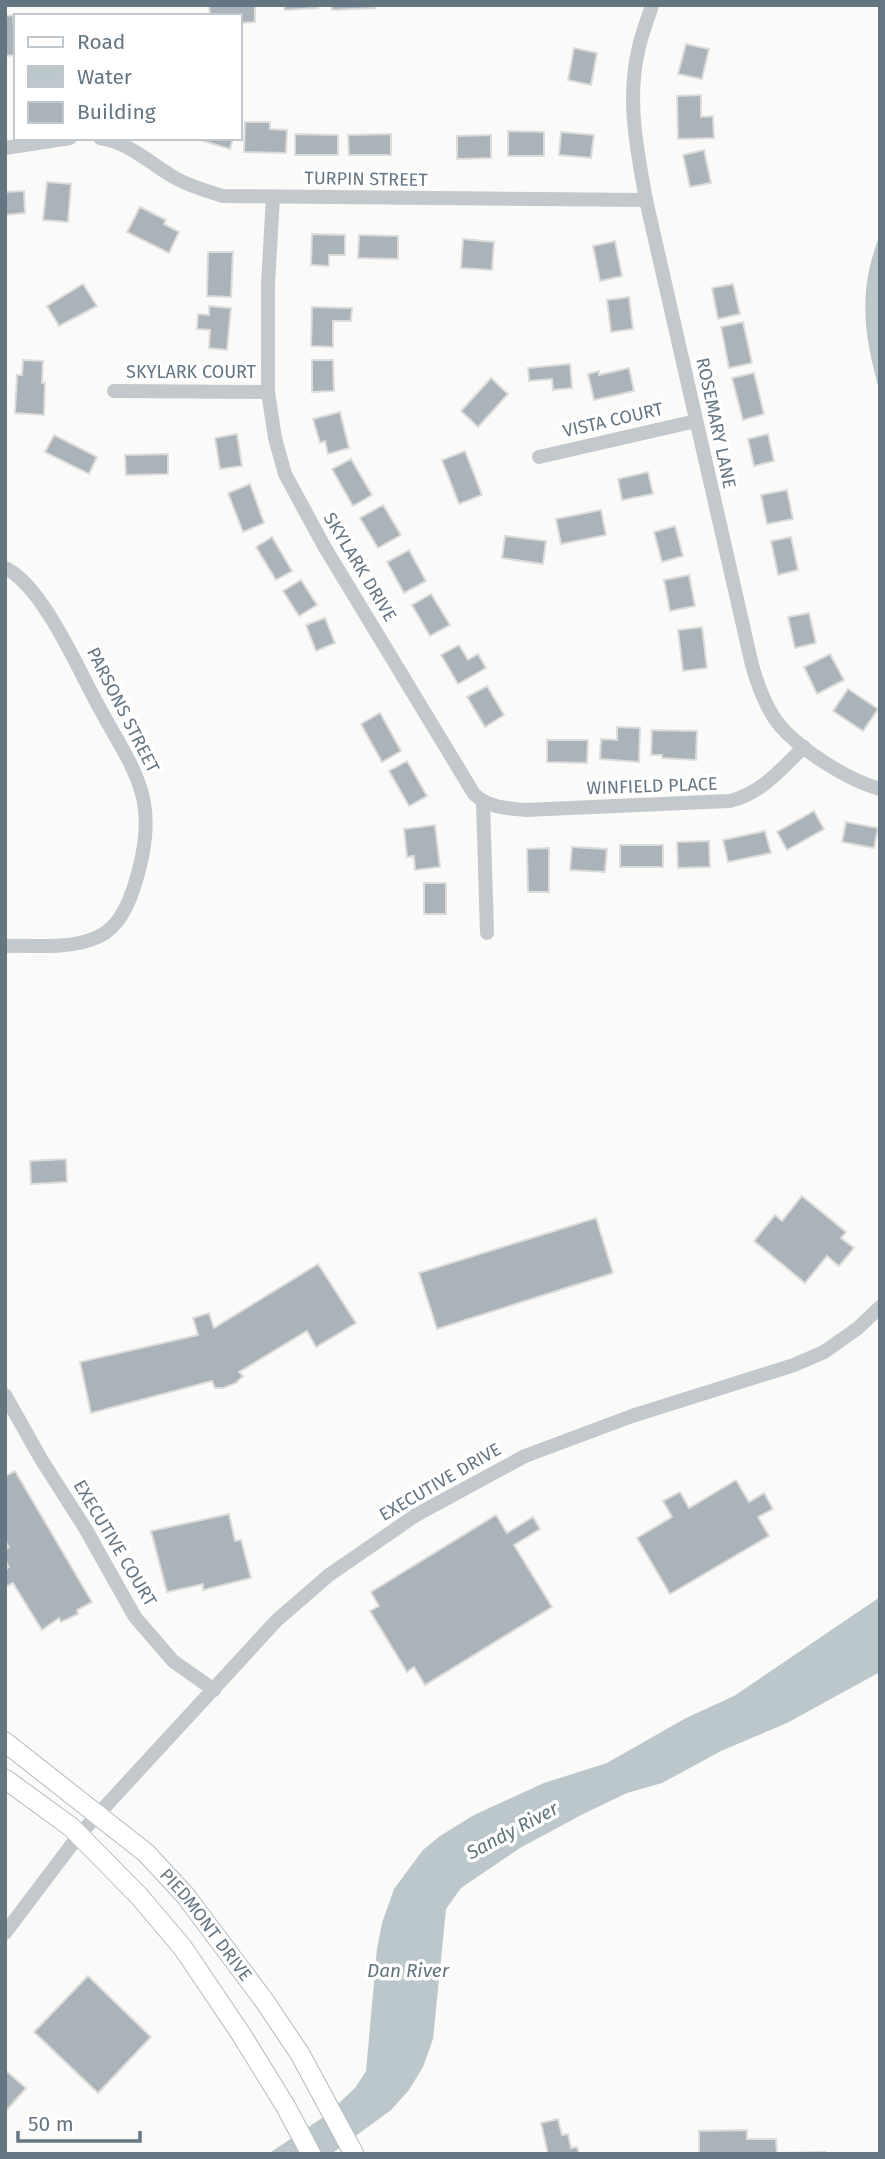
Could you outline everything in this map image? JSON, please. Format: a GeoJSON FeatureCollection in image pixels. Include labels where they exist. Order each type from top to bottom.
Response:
{"type":"FeatureCollection","features":[{"type":"Feature","properties":{"kind":"main road","name":"PIEDMONT DRIVE"},"geometry":{"type":"LineString","coordinates":[[5,1742],[146,1853],[185,1895],[263,1999],[300,2054],[354,2154]]}},
{"type":"Feature","properties":{"kind":"main road","name":"PIEDMONT DRIVE"},"geometry":{"type":"LineString","coordinates":[[5,1779],[79,1835],[139,1896],[184,1948],[241,2034],[311,2154]]}},
{"type":"Feature","properties":{"kind":"street","name":"ROSEMARY LANE"},"geometry":{"type":"LineString","coordinates":[[652,5],[639,46],[633,77],[634,132],[646,200],[751,665],[758,687],[774,718],[804,747],[853,780],[880,789]]}},
{"type":"Feature","properties":{"kind":"street"},"geometry":{"type":"LineString","coordinates":[[5,148],[57,140]]}},
{"type":"Feature","properties":{"kind":"street","name":"TURPIN STREET"},"geometry":{"type":"LineString","coordinates":[[106,140],[125,146],[176,179],[223,195],[646,200]]}},
{"type":"Feature","properties":{"kind":"street","name":"SKYLARK DRIVE"},"geometry":{"type":"LineString","coordinates":[[273,197],[268,284],[268,392],[275,438],[285,474],[452,760],[483,803]]}},
{"type":"Feature","properties":{"kind":"street","name":"SKYLARK COURT"},"geometry":{"type":"LineString","coordinates":[[114,391],[268,392]]}},
{"type":"Feature","properties":{"kind":"street","name":"VISTA COURT"},"geometry":{"type":"LineString","coordinates":[[539,457],[696,421]]}},
{"type":"Feature","properties":{"kind":"street","name":"PARSONS STREET"},"geometry":{"type":"LineString","coordinates":[[5,568],[25,580],[70,650],[134,768],[143,793],[147,818],[137,876],[127,907],[107,932],[93,940],[77,944],[5,946]]}},
{"type":"Feature","properties":{"kind":"street","name":"WINFIELD PLACE"},"geometry":{"type":"LineString","coordinates":[[483,803],[497,807],[545,810],[730,802],[747,797],[761,788],[804,747]]}},
{"type":"Feature","properties":{"kind":"street"},"geometry":{"type":"LineString","coordinates":[[483,803],[487,933]]}},
{"type":"Feature","properties":{"kind":"street","name":"EXECUTIVE DRIVE"},"geometry":{"type":"LineString","coordinates":[[5,1933],[79,1835],[277,1620],[308,1591],[416,1515],[525,1456],[632,1416],[794,1366],[824,1352],[858,1328],[880,1307]]}},
{"type":"Feature","properties":{"kind":"street","name":"EXECUTIVE COURT"},"geometry":{"type":"LineString","coordinates":[[5,1395],[135,1617],[173,1661],[214,1690]]}},
{"type":"Feature","properties":{"kind":"water"},"geometry":{"type":"Polygon","coordinates":[[[880,235],[880,393],[870,352],[865,314],[868,276],[880,235]]]}},
{"type":"Feature","properties":{"kind":"water","name":"Dan River"},"geometry":{"type":"Polygon","coordinates":[[[880,1597],[880,1672],[787,1723],[721,1751],[662,1783],[627,1793],[583,1814],[520,1848],[461,1888],[446,1909],[433,2039],[423,2067],[409,2090],[391,2110],[331,2154],[268,2154],[325,2116],[355,2088],[366,2071],[377,1949],[382,1923],[394,1889],[423,1850],[474,1815],[544,1783],[607,1763],[686,1718],[734,1696],[880,1597]]]}},
{"type":"Feature","properties":{"kind":"building"},"geometry":{"type":"Polygon","coordinates":[[[209,5],[255,5],[255,22],[242,23],[242,14],[210,14],[209,5]]]}},
{"type":"Feature","properties":{"kind":"building"},"geometry":{"type":"Polygon","coordinates":[[[284,5],[317,5],[318,8],[285,10],[284,5]]]}},
{"type":"Feature","properties":{"kind":"building"},"geometry":{"type":"Polygon","coordinates":[[[332,5],[374,5],[375,8],[332,10],[332,5]]]}},
{"type":"Feature","properties":{"kind":"building"},"geometry":{"type":"Polygon","coordinates":[[[13,15],[14,55],[5,56],[5,16],[13,15]]]}},
{"type":"Feature","properties":{"kind":"building"},"geometry":{"type":"Polygon","coordinates":[[[686,44],[709,49],[702,79],[678,74],[686,44]]]}},
{"type":"Feature","properties":{"kind":"building"},"geometry":{"type":"Polygon","coordinates":[[[574,48],[597,53],[591,85],[568,80],[574,48]]]}},
{"type":"Feature","properties":{"kind":"building"},"geometry":{"type":"Polygon","coordinates":[[[701,95],[701,117],[713,116],[714,138],[678,139],[677,96],[701,95]]]}},
{"type":"Feature","properties":{"kind":"building"},"geometry":{"type":"Polygon","coordinates":[[[245,122],[270,122],[270,129],[287,130],[286,153],[244,152],[245,122]]]}},
{"type":"Feature","properties":{"kind":"building"},"geometry":{"type":"Polygon","coordinates":[[[508,131],[544,132],[544,156],[508,156],[508,131]]]}},
{"type":"Feature","properties":{"kind":"building"},"geometry":{"type":"Polygon","coordinates":[[[561,132],[594,135],[591,158],[559,155],[561,132]]]}},
{"type":"Feature","properties":{"kind":"building"},"geometry":{"type":"Polygon","coordinates":[[[295,134],[338,135],[338,155],[295,155],[295,134]]]}},
{"type":"Feature","properties":{"kind":"building"},"geometry":{"type":"Polygon","coordinates":[[[391,134],[391,155],[349,155],[348,135],[391,134]]]}},
{"type":"Feature","properties":{"kind":"building"},"geometry":{"type":"Polygon","coordinates":[[[491,135],[491,158],[457,159],[457,136],[491,135]]]}},
{"type":"Feature","properties":{"kind":"building"},"geometry":{"type":"Polygon","coordinates":[[[200,140],[232,140],[230,149],[200,140]]]}},
{"type":"Feature","properties":{"kind":"building"},"geometry":{"type":"Polygon","coordinates":[[[704,150],[711,183],[690,187],[683,155],[704,150]]]}},
{"type":"Feature","properties":{"kind":"building"},"geometry":{"type":"Polygon","coordinates":[[[47,182],[71,184],[68,222],[43,220],[47,182]]]}},
{"type":"Feature","properties":{"kind":"building"},"geometry":{"type":"Polygon","coordinates":[[[24,191],[25,213],[5,215],[5,192],[24,191]]]}},
{"type":"Feature","properties":{"kind":"building"},"geometry":{"type":"Polygon","coordinates":[[[140,207],[166,220],[164,224],[179,232],[169,253],[127,232],[140,207]]]}},
{"type":"Feature","properties":{"kind":"building"},"geometry":{"type":"Polygon","coordinates":[[[312,234],[345,235],[345,255],[329,255],[329,266],[311,265],[312,234]]]}},
{"type":"Feature","properties":{"kind":"building"},"geometry":{"type":"Polygon","coordinates":[[[359,235],[398,236],[398,259],[358,258],[359,235]]]}},
{"type":"Feature","properties":{"kind":"building"},"geometry":{"type":"Polygon","coordinates":[[[463,239],[494,242],[492,270],[461,268],[463,239]]]}},
{"type":"Feature","properties":{"kind":"building"},"geometry":{"type":"Polygon","coordinates":[[[615,241],[622,276],[600,281],[593,246],[615,241]]]}},
{"type":"Feature","properties":{"kind":"building"},"geometry":{"type":"Polygon","coordinates":[[[208,252],[233,252],[231,297],[207,296],[208,252]]]}},
{"type":"Feature","properties":{"kind":"building"},"geometry":{"type":"Polygon","coordinates":[[[83,284],[97,306],[59,326],[47,306],[83,284]]]}},
{"type":"Feature","properties":{"kind":"building"},"geometry":{"type":"Polygon","coordinates":[[[733,284],[740,314],[718,319],[712,288],[733,284]]]}},
{"type":"Feature","properties":{"kind":"building"},"geometry":{"type":"Polygon","coordinates":[[[629,297],[633,329],[611,332],[607,300],[629,297]]]}},
{"type":"Feature","properties":{"kind":"building"},"geometry":{"type":"Polygon","coordinates":[[[209,306],[231,308],[227,350],[209,348],[210,330],[197,329],[198,314],[209,315],[209,306]]]}},
{"type":"Feature","properties":{"kind":"building"},"geometry":{"type":"Polygon","coordinates":[[[312,307],[352,308],[351,321],[333,321],[333,347],[311,346],[312,307]]]}},
{"type":"Feature","properties":{"kind":"building"},"geometry":{"type":"Polygon","coordinates":[[[743,322],[752,363],[729,368],[721,327],[743,322]]]}},
{"type":"Feature","properties":{"kind":"building"},"geometry":{"type":"Polygon","coordinates":[[[23,360],[43,361],[44,415],[15,413],[17,375],[22,375],[23,360]]]}},
{"type":"Feature","properties":{"kind":"building"},"geometry":{"type":"Polygon","coordinates":[[[312,360],[333,360],[334,391],[312,392],[312,360]]]}},
{"type":"Feature","properties":{"kind":"building"},"geometry":{"type":"Polygon","coordinates":[[[570,364],[572,388],[553,390],[552,379],[529,381],[528,368],[570,364]]]}},
{"type":"Feature","properties":{"kind":"building"},"geometry":{"type":"Polygon","coordinates":[[[629,368],[634,391],[594,400],[588,374],[599,371],[599,375],[629,368]]]}},
{"type":"Feature","properties":{"kind":"building"},"geometry":{"type":"Polygon","coordinates":[[[754,373],[764,414],[743,420],[732,378],[754,373]]]}},
{"type":"Feature","properties":{"kind":"building"},"geometry":{"type":"Polygon","coordinates":[[[491,378],[508,394],[478,427],[461,411],[491,378]]]}},
{"type":"Feature","properties":{"kind":"building"},"geometry":{"type":"Polygon","coordinates":[[[340,412],[349,448],[328,454],[325,441],[320,443],[313,419],[340,412]]]}},
{"type":"Feature","properties":{"kind":"building"},"geometry":{"type":"Polygon","coordinates":[[[237,434],[242,466],[220,469],[215,438],[237,434]]]}},
{"type":"Feature","properties":{"kind":"building"},"geometry":{"type":"Polygon","coordinates":[[[768,434],[774,461],[754,466],[748,439],[768,434]]]}},
{"type":"Feature","properties":{"kind":"building"},"geometry":{"type":"Polygon","coordinates":[[[54,435],[97,457],[89,474],[45,452],[54,435]]]}},
{"type":"Feature","properties":{"kind":"building"},"geometry":{"type":"Polygon","coordinates":[[[465,451],[482,495],[459,504],[442,460],[465,451]]]}},
{"type":"Feature","properties":{"kind":"building"},"geometry":{"type":"Polygon","coordinates":[[[168,454],[168,474],[126,475],[125,455],[168,454]]]}},
{"type":"Feature","properties":{"kind":"building"},"geometry":{"type":"Polygon","coordinates":[[[351,459],[372,495],[353,506],[332,469],[351,459]]]}},
{"type":"Feature","properties":{"kind":"building"},"geometry":{"type":"Polygon","coordinates":[[[648,472],[653,494],[622,500],[618,479],[648,472]]]}},
{"type":"Feature","properties":{"kind":"building"},"geometry":{"type":"Polygon","coordinates":[[[250,484],[264,523],[243,532],[228,493],[250,484]]]}},
{"type":"Feature","properties":{"kind":"building"},"geometry":{"type":"Polygon","coordinates":[[[787,490],[793,519],[767,524],[761,495],[787,490]]]}},
{"type":"Feature","properties":{"kind":"building"},"geometry":{"type":"Polygon","coordinates":[[[383,505],[401,535],[378,548],[360,518],[383,505]]]}},
{"type":"Feature","properties":{"kind":"building"},"geometry":{"type":"Polygon","coordinates":[[[601,510],[606,535],[561,544],[556,519],[601,510]]]}},
{"type":"Feature","properties":{"kind":"building"},"geometry":{"type":"Polygon","coordinates":[[[675,526],[683,556],[662,562],[654,532],[675,526]]]}},
{"type":"Feature","properties":{"kind":"building"},"geometry":{"type":"Polygon","coordinates":[[[505,536],[546,541],[543,564],[502,558],[505,536]]]}},
{"type":"Feature","properties":{"kind":"building"},"geometry":{"type":"Polygon","coordinates":[[[272,537],[292,571],[276,580],[256,547],[272,537]]]}},
{"type":"Feature","properties":{"kind":"building"},"geometry":{"type":"Polygon","coordinates":[[[791,537],[798,570],[778,575],[771,541],[791,537]]]}},
{"type":"Feature","properties":{"kind":"building"},"geometry":{"type":"Polygon","coordinates":[[[409,550],[426,581],[404,593],[387,562],[409,550]]]}},
{"type":"Feature","properties":{"kind":"building"},"geometry":{"type":"Polygon","coordinates":[[[689,575],[695,606],[670,611],[664,580],[689,575]]]}},
{"type":"Feature","properties":{"kind":"building"},"geometry":{"type":"Polygon","coordinates":[[[301,580],[317,605],[299,616],[283,591],[301,580]]]}},
{"type":"Feature","properties":{"kind":"building"},"geometry":{"type":"Polygon","coordinates":[[[431,594],[450,625],[430,636],[412,605],[431,594]]]}},
{"type":"Feature","properties":{"kind":"building"},"geometry":{"type":"Polygon","coordinates":[[[809,613],[816,643],[795,648],[788,617],[809,613]]]}},
{"type":"Feature","properties":{"kind":"building"},"geometry":{"type":"Polygon","coordinates":[[[325,618],[335,643],[316,651],[306,625],[325,618]]]}},
{"type":"Feature","properties":{"kind":"building"},"geometry":{"type":"Polygon","coordinates":[[[702,627],[707,668],[683,671],[678,630],[702,627]]]}},
{"type":"Feature","properties":{"kind":"building"},"geometry":{"type":"Polygon","coordinates":[[[459,645],[468,660],[478,654],[486,668],[458,684],[441,655],[459,645]]]}},
{"type":"Feature","properties":{"kind":"building"},"geometry":{"type":"Polygon","coordinates":[[[830,654],[844,680],[817,694],[804,667],[830,654]]]}},
{"type":"Feature","properties":{"kind":"building"},"geometry":{"type":"Polygon","coordinates":[[[487,686],[504,715],[485,727],[467,697],[487,686]]]}},
{"type":"Feature","properties":{"kind":"building"},"geometry":{"type":"Polygon","coordinates":[[[848,689],[878,709],[863,731],[833,711],[848,689]]]}},
{"type":"Feature","properties":{"kind":"building"},"geometry":{"type":"Polygon","coordinates":[[[380,713],[401,751],[382,762],[361,724],[380,713]]]}},
{"type":"Feature","properties":{"kind":"building"},"geometry":{"type":"Polygon","coordinates":[[[617,727],[640,728],[639,762],[600,759],[601,739],[617,740],[617,727]]]}},
{"type":"Feature","properties":{"kind":"building"},"geometry":{"type":"Polygon","coordinates":[[[652,730],[697,731],[696,760],[651,755],[652,730]]]}},
{"type":"Feature","properties":{"kind":"building"},"geometry":{"type":"Polygon","coordinates":[[[547,740],[588,740],[587,763],[547,762],[547,740]]]}},
{"type":"Feature","properties":{"kind":"building"},"geometry":{"type":"Polygon","coordinates":[[[407,761],[427,796],[409,806],[389,771],[407,761]]]}},
{"type":"Feature","properties":{"kind":"building"},"geometry":{"type":"Polygon","coordinates":[[[814,811],[824,829],[787,850],[777,832],[814,811]]]}},
{"type":"Feature","properties":{"kind":"building"},"geometry":{"type":"Polygon","coordinates":[[[846,822],[878,828],[874,848],[842,842],[846,822]]]}},
{"type":"Feature","properties":{"kind":"building"},"geometry":{"type":"Polygon","coordinates":[[[435,825],[440,867],[415,870],[414,856],[407,857],[404,829],[435,825]]]}},
{"type":"Feature","properties":{"kind":"building"},"geometry":{"type":"Polygon","coordinates":[[[765,831],[771,853],[728,862],[723,840],[765,831]]]}},
{"type":"Feature","properties":{"kind":"building"},"geometry":{"type":"Polygon","coordinates":[[[709,841],[710,867],[678,868],[677,842],[709,841]]]}},
{"type":"Feature","properties":{"kind":"building"},"geometry":{"type":"Polygon","coordinates":[[[620,845],[663,845],[663,867],[620,867],[620,845]]]}},
{"type":"Feature","properties":{"kind":"building"},"geometry":{"type":"Polygon","coordinates":[[[572,847],[607,849],[605,872],[570,870],[572,847]]]}},
{"type":"Feature","properties":{"kind":"building"},"geometry":{"type":"Polygon","coordinates":[[[549,848],[549,892],[528,892],[527,849],[549,848]]]}},
{"type":"Feature","properties":{"kind":"building"},"geometry":{"type":"Polygon","coordinates":[[[424,883],[446,883],[446,914],[424,914],[424,883]]]}},
{"type":"Feature","properties":{"kind":"building"},"geometry":{"type":"Polygon","coordinates":[[[66,1159],[67,1182],[31,1184],[30,1161],[66,1159]]]}},
{"type":"Feature","properties":{"kind":"building"},"geometry":{"type":"Polygon","coordinates":[[[802,1196],[846,1232],[841,1238],[854,1248],[839,1266],[827,1256],[805,1283],[754,1241],[775,1215],[782,1221],[802,1196]]]}},
{"type":"Feature","properties":{"kind":"building"},"geometry":{"type":"Polygon","coordinates":[[[596,1218],[613,1273],[437,1329],[419,1273],[596,1218]]]}},
{"type":"Feature","properties":{"kind":"building"},"geometry":{"type":"Polygon","coordinates":[[[318,1264],[356,1323],[316,1347],[307,1331],[239,1372],[243,1376],[236,1383],[223,1388],[215,1388],[212,1381],[91,1413],[80,1362],[198,1335],[193,1318],[209,1313],[214,1328],[318,1264]]]}},
{"type":"Feature","properties":{"kind":"building"},"geometry":{"type":"Polygon","coordinates":[[[15,1471],[92,1602],[77,1610],[78,1614],[61,1622],[59,1618],[42,1630],[13,1583],[5,1587],[5,1570],[9,1567],[5,1560],[5,1549],[9,1547],[5,1541],[5,1476],[15,1471]]]}},
{"type":"Feature","properties":{"kind":"building"},"geometry":{"type":"Polygon","coordinates":[[[736,1480],[749,1502],[764,1493],[773,1509],[758,1517],[769,1536],[670,1594],[637,1538],[672,1517],[663,1501],[680,1492],[689,1508],[736,1480]]]}},
{"type":"Feature","properties":{"kind":"building"},"geometry":{"type":"Polygon","coordinates":[[[229,1514],[235,1541],[241,1540],[251,1578],[203,1590],[203,1584],[167,1592],[151,1531],[229,1514]]]}},
{"type":"Feature","properties":{"kind":"building"},"geometry":{"type":"Polygon","coordinates":[[[496,1515],[507,1533],[533,1517],[540,1529],[514,1545],[552,1607],[425,1685],[414,1667],[407,1672],[370,1611],[379,1606],[371,1592],[496,1515]]]}},
{"type":"Feature","properties":{"kind":"building"},"geometry":{"type":"Polygon","coordinates":[[[88,1976],[151,2037],[98,2093],[34,2032],[88,1976]]]}},
{"type":"Feature","properties":{"kind":"building"},"geometry":{"type":"Polygon","coordinates":[[[5,2070],[26,2088],[5,2112],[5,2070]]]}},
{"type":"Feature","properties":{"kind":"building"},"geometry":{"type":"Polygon","coordinates":[[[558,2119],[562,2135],[568,2134],[571,2148],[577,2147],[579,2154],[548,2154],[541,2123],[558,2119]]]}},
{"type":"Feature","properties":{"kind":"building"},"geometry":{"type":"Polygon","coordinates":[[[747,2130],[747,2139],[776,2139],[777,2153],[825,2154],[699,2154],[699,2131],[747,2130]]]}},
{"type":"Feature","properties":{"kind":"water label","name":"Sandy River"},"geometry":{"type":"Point","coordinates":[512,1830]}}]}
